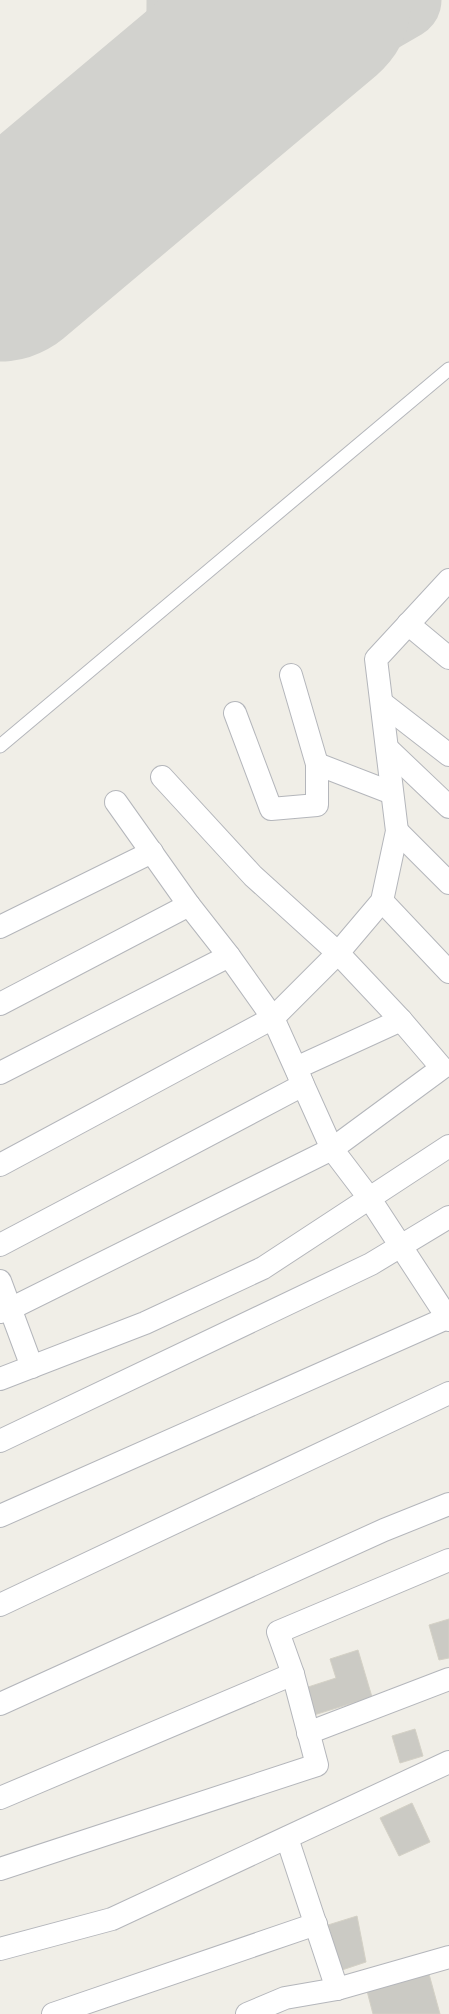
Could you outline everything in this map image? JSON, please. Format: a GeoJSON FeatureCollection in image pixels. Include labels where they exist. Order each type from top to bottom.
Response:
{"type":"FeatureCollection","features":[{"type":"Feature","properties":{"kind":"street"},"geometry":{"type":"LineString","coordinates":[[0,1165],[273,1018],[338,953],[382,901],[397,831],[376,659],[449,580]]}},
{"type":"Feature","properties":{"kind":"street"},"geometry":{"type":"LineString","coordinates":[[408,624],[449,658]]}},
{"type":"Feature","properties":{"kind":"street"},"geometry":{"type":"LineString","coordinates":[[235,713],[271,809],[316,805],[317,764],[291,675]]}},
{"type":"Feature","properties":{"kind":"street"},"geometry":{"type":"LineString","coordinates":[[382,703],[449,754]]}},
{"type":"Feature","properties":{"kind":"street"},"geometry":{"type":"LineString","coordinates":[[387,748],[449,807]]}},
{"type":"Feature","properties":{"kind":"street"},"geometry":{"type":"LineString","coordinates":[[317,764],[392,793]]}},
{"type":"Feature","properties":{"kind":"street"},"geometry":{"type":"LineString","coordinates":[[6,1310],[332,1149],[446,1072],[401,1020],[338,953],[252,876],[162,777]]}},
{"type":"Feature","properties":{"kind":"street"},"geometry":{"type":"LineString","coordinates":[[0,1516],[448,1318],[370,1199],[332,1149],[273,1018],[229,956],[189,905],[116,802]]}},
{"type":"Feature","properties":{"kind":"street"},"geometry":{"type":"LineString","coordinates":[[397,831],[449,883]]}},
{"type":"Feature","properties":{"kind":"street"},"geometry":{"type":"LineString","coordinates":[[0,926],[152,852]]}},
{"type":"Feature","properties":{"kind":"street"},"geometry":{"type":"LineString","coordinates":[[382,901],[449,972]]}},
{"type":"Feature","properties":{"kind":"street"},"geometry":{"type":"LineString","coordinates":[[0,1004],[189,905]]}},
{"type":"Feature","properties":{"kind":"street"},"geometry":{"type":"LineString","coordinates":[[0,1073],[229,956]]}},
{"type":"Feature","properties":{"kind":"street"},"geometry":{"type":"LineString","coordinates":[[296,1068],[401,1020]]}},
{"type":"Feature","properties":{"kind":"street"},"geometry":{"type":"LineString","coordinates":[[0,1245],[303,1085],[296,1068]]}},
{"type":"Feature","properties":{"kind":"street"},"geometry":{"type":"LineString","coordinates":[[0,1379],[145,1323],[263,1268],[449,1146]]}},
{"type":"Feature","properties":{"kind":"street"},"geometry":{"type":"LineString","coordinates":[[0,1441],[370,1264],[449,1217]]}},
{"type":"Feature","properties":{"kind":"street"},"geometry":{"type":"LineString","coordinates":[[0,1281],[6,1310],[32,1367]]}},
{"type":"Feature","properties":{"kind":"street"},"geometry":{"type":"LineString","coordinates":[[0,1605],[449,1393]]}},
{"type":"Feature","properties":{"kind":"street"},"geometry":{"type":"LineString","coordinates":[[0,1704],[384,1530],[449,1504]]}},
{"type":"Feature","properties":{"kind":"street"},"geometry":{"type":"LineString","coordinates":[[0,1869],[317,1766],[293,1674],[278,1632],[449,1560]]}},
{"type":"Feature","properties":{"kind":"street"},"geometry":{"type":"LineString","coordinates":[[0,1798],[293,1674]]}},
{"type":"Feature","properties":{"kind":"street"},"geometry":{"type":"LineString","coordinates":[[308,1733],[449,1679]]}},
{"type":"Feature","properties":{"kind":"street"},"geometry":{"type":"LineString","coordinates":[[0,1949],[112,1919],[449,1762]]}},
{"type":"Feature","properties":{"kind":"street"},"geometry":{"type":"LineString","coordinates":[[287,1838],[337,1989]]}},
{"type":"Feature","properties":{"kind":"street"},"geometry":{"type":"LineString","coordinates":[[53,2014],[316,1924]]}},
{"type":"Feature","properties":{"kind":"street"},"geometry":{"type":"LineString","coordinates":[[247,2014],[288,2006],[337,1989],[449,1957]]}},
{"type":"Feature","properties":{"kind":"lane"},"geometry":{"type":"LineString","coordinates":[[0,746],[449,369]]}},
{"type":"Feature","properties":{"kind":"building"},"geometry":{"type":"Polygon","coordinates":[[[449,1619],[449,1658],[439,1660],[429,1625],[449,1619]]]}},
{"type":"Feature","properties":{"kind":"building"},"geometry":{"type":"Polygon","coordinates":[[[358,1650],[372,1697],[314,1715],[305,1688],[336,1678],[330,1659],[358,1650]]]}},
{"type":"Feature","properties":{"kind":"building"},"geometry":{"type":"Polygon","coordinates":[[[415,1729],[423,1756],[400,1763],[392,1736],[415,1729]]]}},
{"type":"Feature","properties":{"kind":"building"},"geometry":{"type":"Polygon","coordinates":[[[412,1803],[430,1842],[399,1856],[380,1818],[412,1803]]]}},
{"type":"Feature","properties":{"kind":"building"},"geometry":{"type":"Polygon","coordinates":[[[357,1916],[366,1962],[342,1970],[328,1925],[357,1916]]]}},
{"type":"Feature","properties":{"kind":"building"},"geometry":{"type":"Polygon","coordinates":[[[429,1974],[440,2014],[373,2014],[367,1991],[429,1974]]]}},
{"type":"Feature","properties":{"kind":"taxiway"},"geometry":{"type":"LineString","coordinates":[[149,138],[170,95],[180,68],[185,42],[186,0]]}},
{"type":"Feature","properties":{"kind":"taxiway"},"geometry":{"type":"LineString","coordinates":[[116,166],[402,0]]}},
{"type":"Feature","properties":{"kind":"runway"},"geometry":{"type":"LineString","coordinates":[[0,263],[313,0]]}}]}
